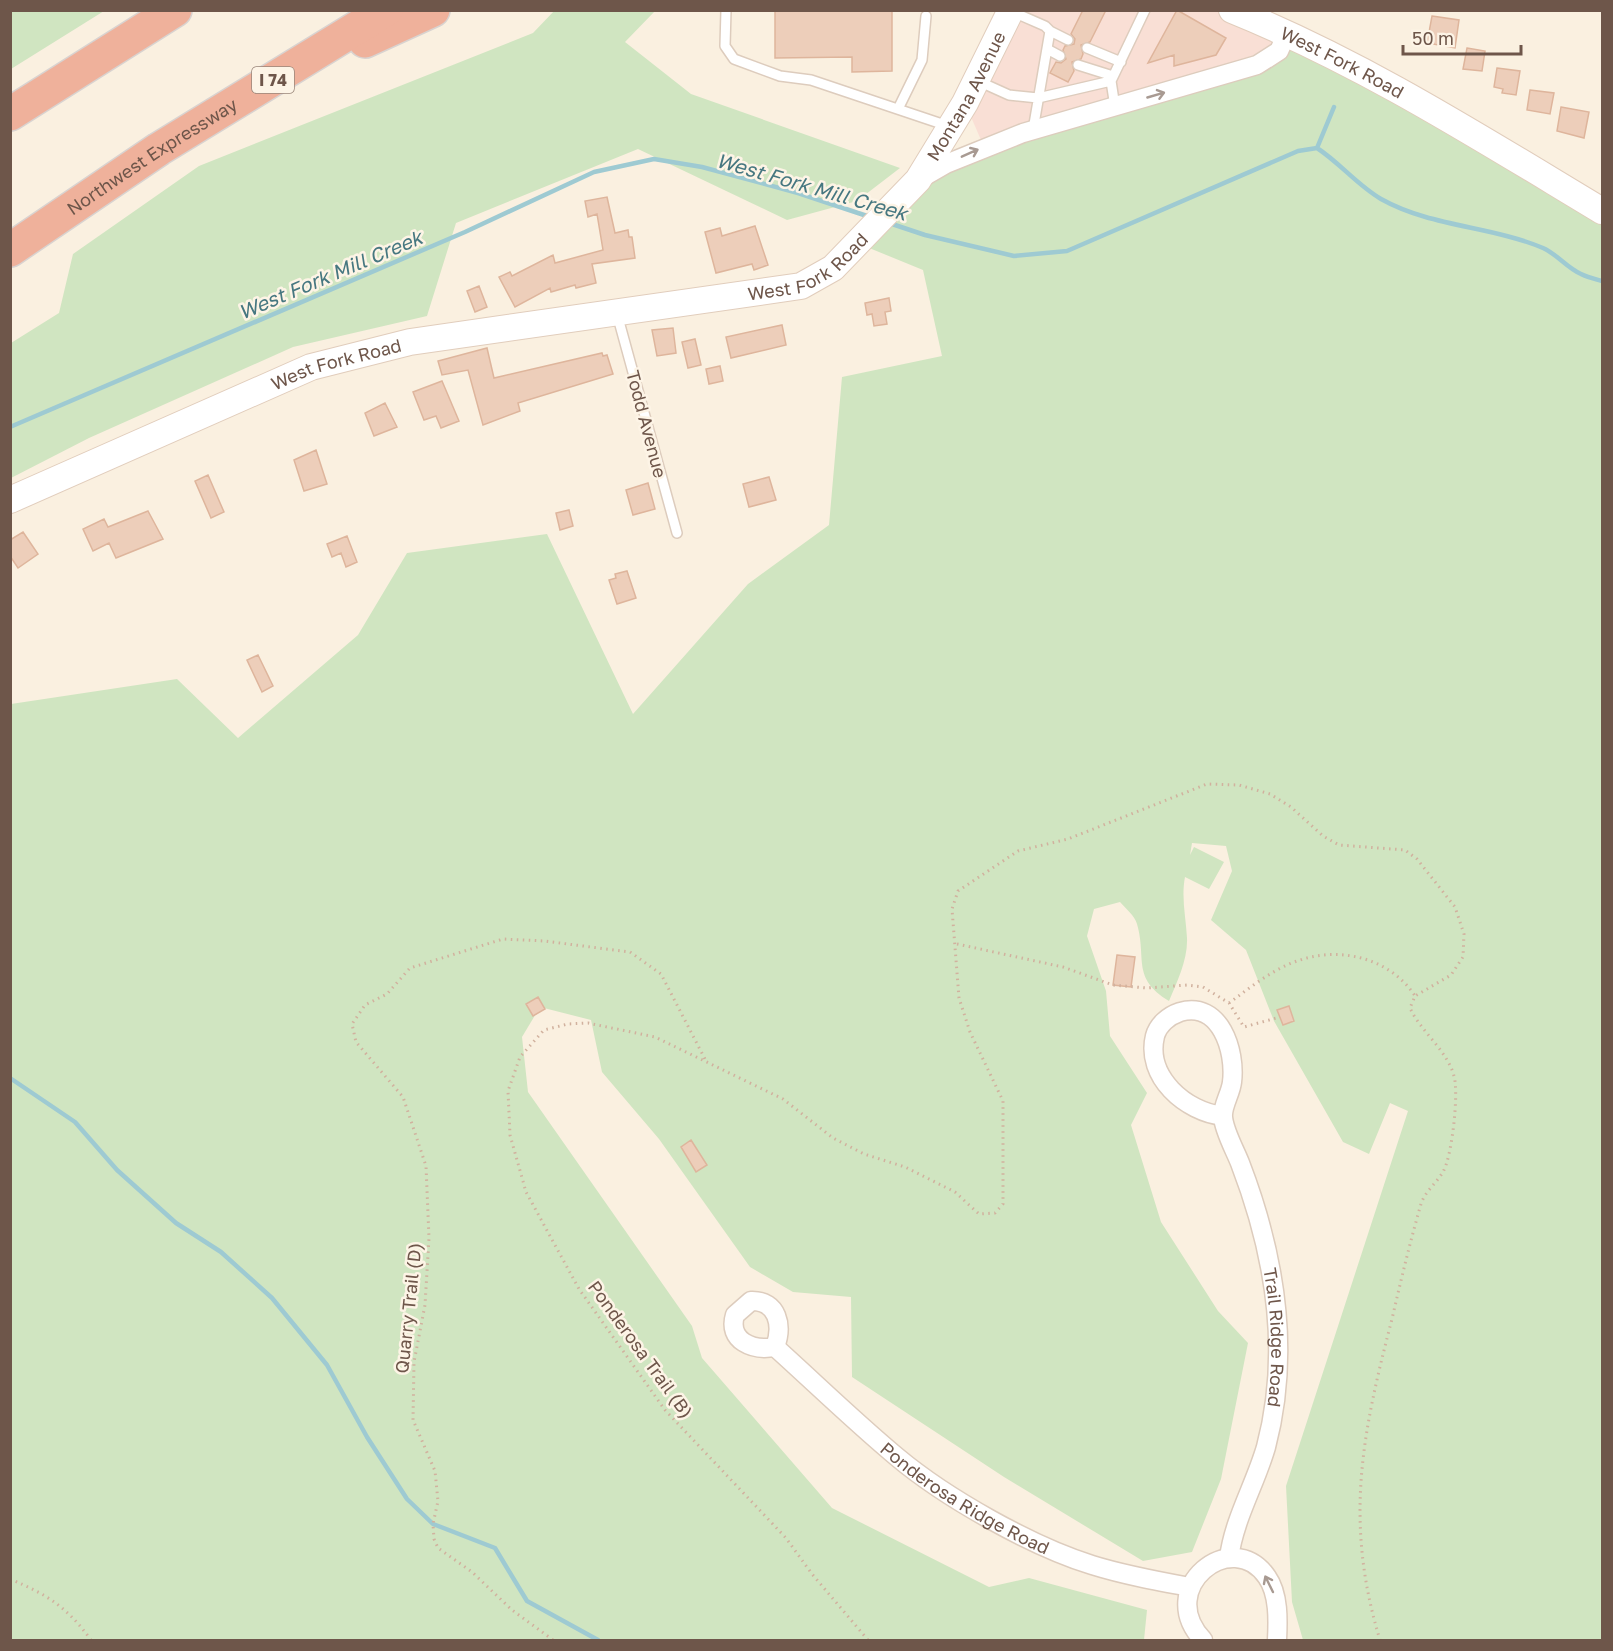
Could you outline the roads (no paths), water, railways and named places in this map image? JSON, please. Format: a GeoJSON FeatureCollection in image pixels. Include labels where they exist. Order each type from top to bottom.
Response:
{"type":"FeatureCollection","features":[{"type":"Feature","properties":{"kind":"highway"},"geometry":{"type":"LineString","coordinates":[[24,105],[103,37],[141,10]]}},
{"type":"Feature","properties":{"kind":"highway"},"geometry":{"type":"LineString","coordinates":[[24,105],[175,10]]}},
{"type":"Feature","properties":{"kind":"highway","name":"Northwest Expressway"},"geometry":{"type":"LineString","coordinates":[[10,250],[159,149],[386,10]]}},
{"type":"Feature","properties":{"kind":"highway"},"geometry":{"type":"LineString","coordinates":[[159,149],[358,44],[433,10]]}},
{"type":"Feature","properties":{"kind":"street"},"geometry":{"type":"LineString","coordinates":[[1232,10],[1287,33]]}},
{"type":"Feature","properties":{"kind":"street","name":"Montana Avenue"},"geometry":{"type":"LineString","coordinates":[[918,180],[951,127],[1011,11]]}},
{"type":"Feature","properties":{"kind":"street","name":"West Fork Road"},"geometry":{"type":"LineString","coordinates":[[10,500],[311,367],[410,342],[801,286],[833,268],[918,180],[946,164],[984,147],[1033,130],[1257,65],[1279,51],[1287,33],[1378,78],[1602,211]]}},
{"type":"Feature","properties":{"kind":"street"},"geometry":{"type":"LineString","coordinates":[[1194,1010],[1206,1014],[1224,1033],[1233,1065],[1232,1083],[1222,1116],[1207,1114],[1176,1095],[1154,1062],[1154,1042],[1157,1029],[1166,1019],[1180,1012],[1194,1010]]}},
{"type":"Feature","properties":{"kind":"street","name":"Trail Ridge Road"},"geometry":{"type":"LineString","coordinates":[[1222,1116],[1244,1172],[1272,1272],[1279,1338],[1276,1389],[1266,1445],[1241,1511],[1229,1558]]}},
{"type":"Feature","properties":{"kind":"street","name":"Ponderosa Ridge Road"},"geometry":{"type":"LineString","coordinates":[[775,1347],[898,1458],[996,1521],[1054,1551],[1089,1564],[1125,1575],[1190,1587]]}},
{"type":"Feature","properties":{"kind":"street"},"geometry":{"type":"LineString","coordinates":[[1203,1641],[1189,1617],[1187,1602],[1190,1587],[1200,1572],[1213,1563],[1229,1558],[1244,1560],[1267,1577],[1277,1610],[1277,1641]]}},
{"type":"Feature","properties":{"kind":"lane"},"geometry":{"type":"LineString","coordinates":[[726,10],[725,46],[734,59],[780,76],[811,80],[951,127]]}},
{"type":"Feature","properties":{"kind":"lane"},"geometry":{"type":"LineString","coordinates":[[1114,106],[1112,78],[1145,10]]}},
{"type":"Feature","properties":{"kind":"lane"},"geometry":{"type":"LineString","coordinates":[[1011,11],[1068,40]]}},
{"type":"Feature","properties":{"kind":"lane"},"geometry":{"type":"LineString","coordinates":[[898,109],[922,60],[926,16]]}},
{"type":"Feature","properties":{"kind":"lane"},"geometry":{"type":"LineString","coordinates":[[1033,130],[1050,31]]}},
{"type":"Feature","properties":{"kind":"lane"},"geometry":{"type":"LineString","coordinates":[[1086,48],[1121,62]]}},
{"type":"Feature","properties":{"kind":"lane"},"geometry":{"type":"LineString","coordinates":[[1047,49],[1059,56]]}},
{"type":"Feature","properties":{"kind":"lane"},"geometry":{"type":"LineString","coordinates":[[1078,64],[1112,78]]}},
{"type":"Feature","properties":{"kind":"lane"},"geometry":{"type":"LineString","coordinates":[[976,80],[1009,96],[1038,98],[1112,78]]}},
{"type":"Feature","properties":{"kind":"lane","name":"Todd Avenue"},"geometry":{"type":"LineString","coordinates":[[617,314],[677,533]]}},
{"type":"Feature","properties":{"kind":"waterway"},"geometry":{"type":"LineString","coordinates":[[1317,148],[1334,107]]}},
{"type":"Feature","properties":{"kind":"waterway","name":"West Fork Mill Creek"},"geometry":{"type":"LineString","coordinates":[[889,223],[925,235],[1014,256],[1067,251],[1298,151],[1317,148],[1372,193],[1400,208],[1543,248],[1576,271],[1602,281]]}},
{"type":"Feature","properties":{"kind":"waterway","name":"West Fork Mill Creek"},"geometry":{"type":"LineString","coordinates":[[10,427],[465,232],[594,172],[654,159],[702,167],[798,193],[870,217]]}},
{"type":"Feature","properties":{"kind":"waterway"},"geometry":{"type":"LineString","coordinates":[[10,1078],[75,1122],[117,1170],[176,1223],[221,1252],[272,1298],[327,1365],[367,1437],[407,1499],[433,1524],[495,1548],[527,1601],[598,1640]]}}]}
